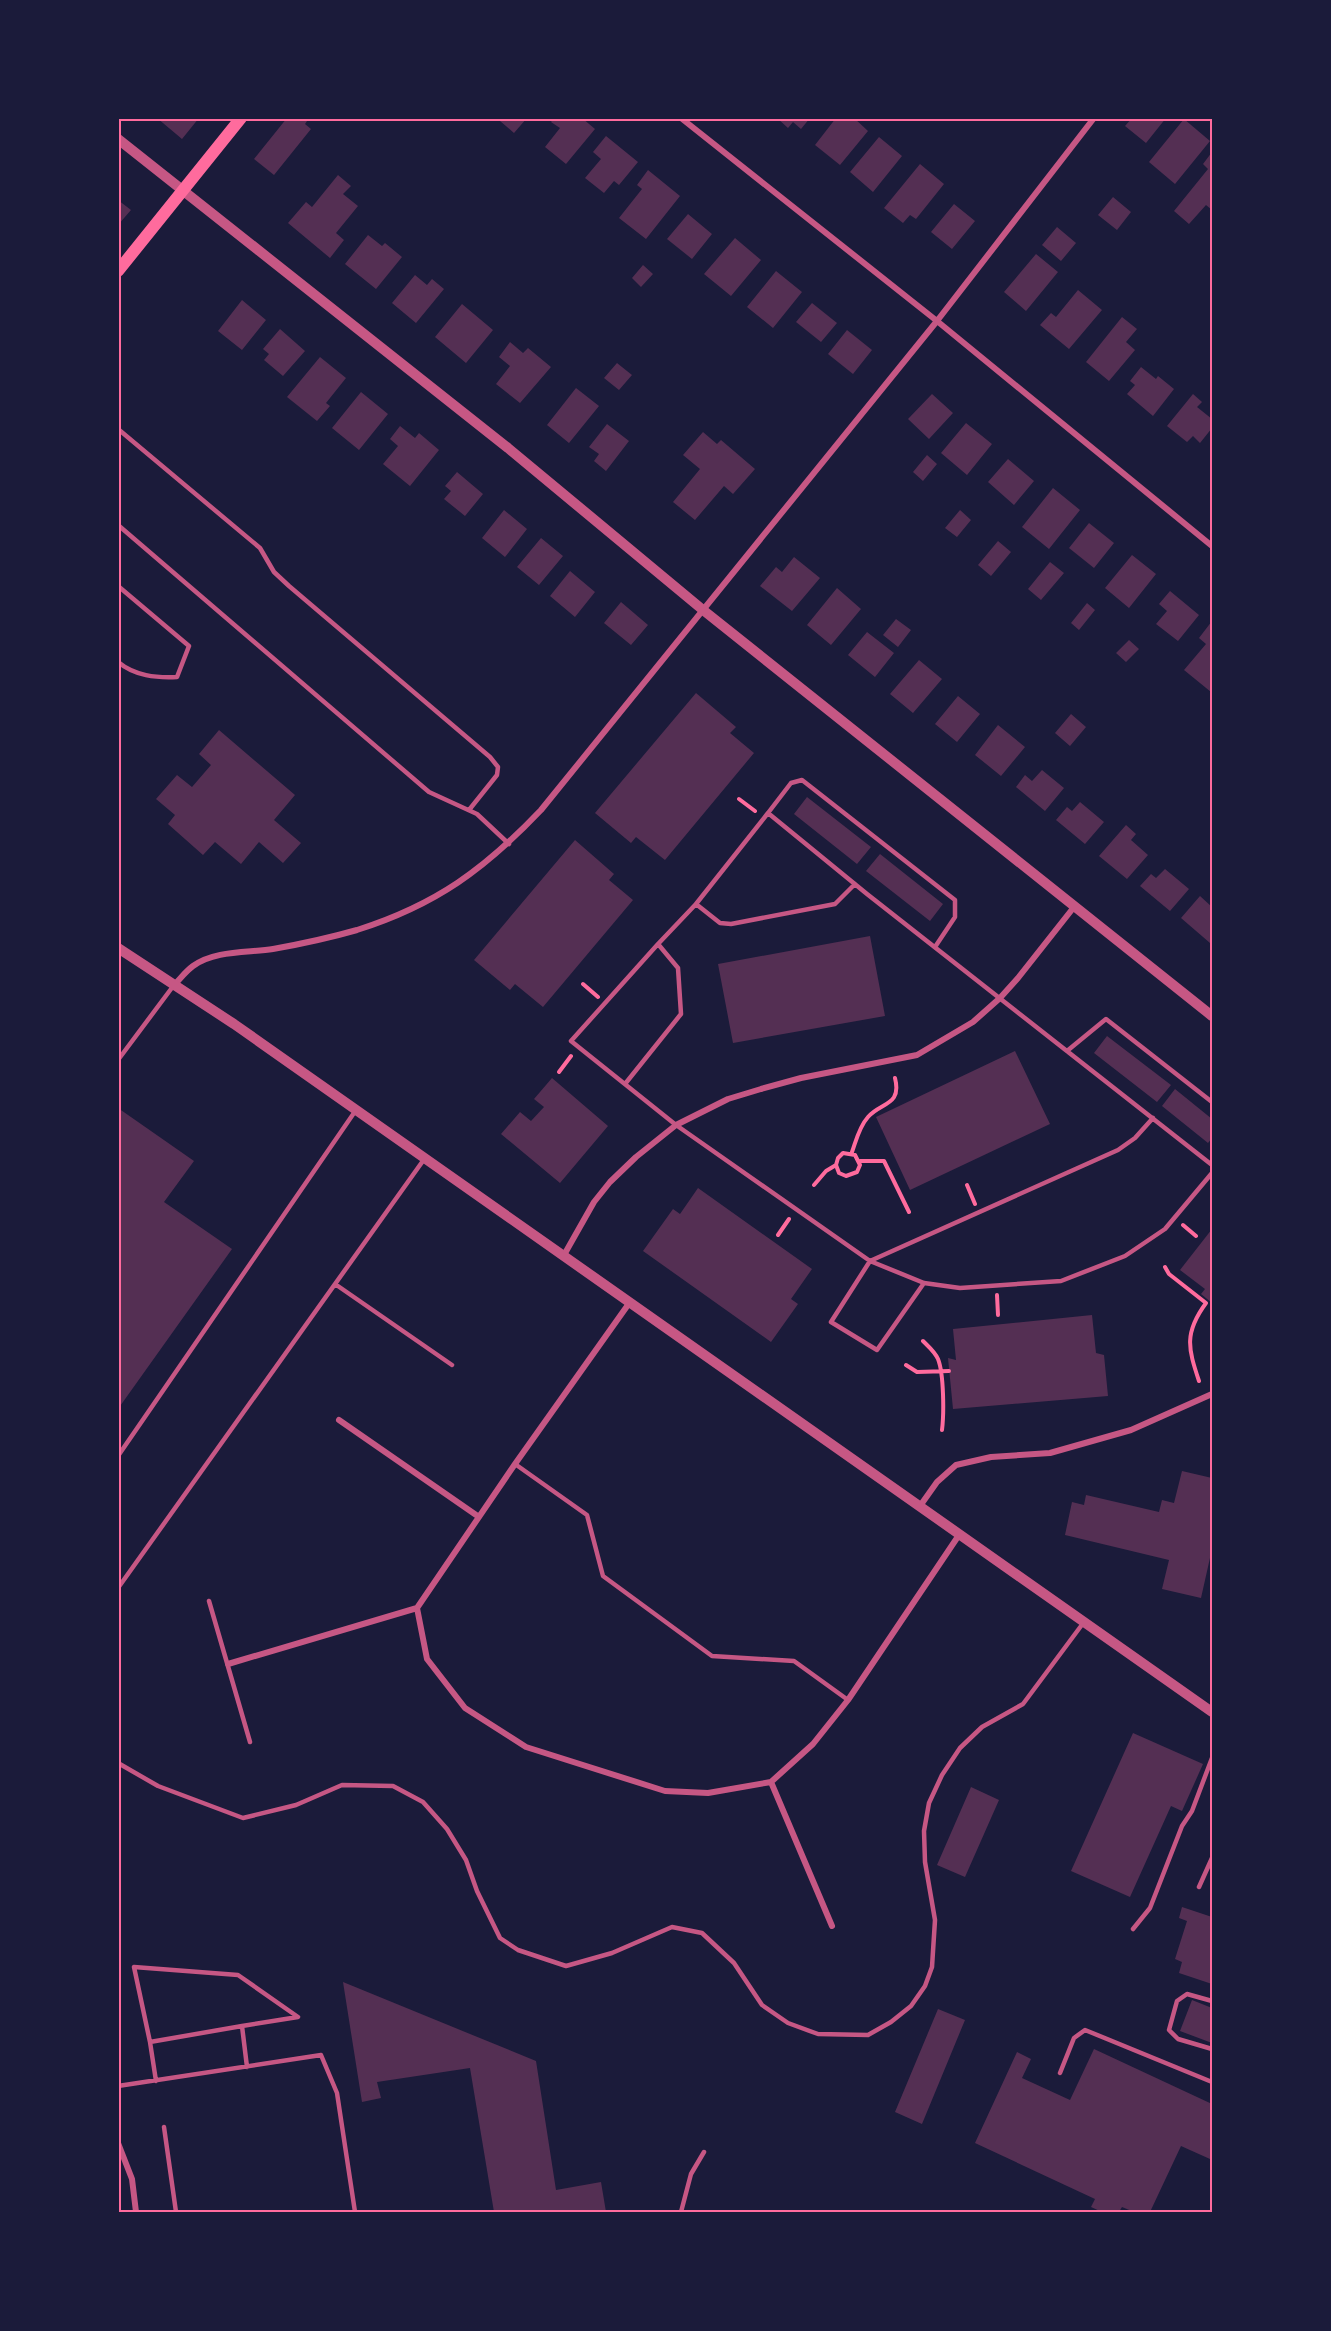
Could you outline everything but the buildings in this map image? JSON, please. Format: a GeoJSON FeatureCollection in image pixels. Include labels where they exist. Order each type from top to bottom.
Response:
{"type":"FeatureCollection","features":[{"type":"Feature","properties":{"kind":"main road"},"geometry":{"type":"LineString","coordinates":[[118,272],[241,118]]}},
{"type":"Feature","properties":{"kind":"street"},"geometry":{"type":"LineString","coordinates":[[681,118],[937,321],[1212,546]]}},
{"type":"Feature","properties":{"kind":"street"},"geometry":{"type":"LineString","coordinates":[[174,985],[194,965],[212,957],[304,944],[399,915],[439,896],[468,877],[509,844],[541,810],[937,321],[1094,118]]}},
{"type":"Feature","properties":{"kind":"street"},"geometry":{"type":"LineString","coordinates":[[118,140],[508,448],[703,610],[1212,1016]]}},
{"type":"Feature","properties":{"kind":"street"},"geometry":{"type":"LineString","coordinates":[[564,1255],[594,1202],[610,1182],[636,1156],[676,1125],[728,1099],[761,1089],[801,1078],[917,1055],[973,1022],[1000,998],[1074,907]]}},
{"type":"Feature","properties":{"kind":"street"},"geometry":{"type":"LineString","coordinates":[[118,948],[207,1005],[1212,1712]]}},
{"type":"Feature","properties":{"kind":"street"},"geometry":{"type":"LineString","coordinates":[[228,1664],[417,1608],[515,1464],[630,1302]]}},
{"type":"Feature","properties":{"kind":"street"},"geometry":{"type":"LineString","coordinates":[[920,1506],[937,1482],[956,1465],[991,1457],[1050,1453],[1131,1430],[1212,1394]]}},
{"type":"Feature","properties":{"kind":"street"},"geometry":{"type":"LineString","coordinates":[[339,1419],[479,1517]]}},
{"type":"Feature","properties":{"kind":"street"},"geometry":{"type":"LineString","coordinates":[[417,1608],[427,1659],[465,1708],[526,1747],[665,1791],[708,1793],[771,1782],[813,1744],[848,1700],[959,1535]]}},
{"type":"Feature","properties":{"kind":"street"},"geometry":{"type":"LineString","coordinates":[[771,1782],[832,1926]]}},
{"type":"Feature","properties":{"kind":"street"},"geometry":{"type":"LineString","coordinates":[[118,2143],[132,2179],[136,2212]]}},
{"type":"Feature","properties":{"kind":"lane"},"geometry":{"type":"LineString","coordinates":[[118,429],[260,548],[274,572],[289,586],[490,757],[498,766],[497,775],[469,810]]}},
{"type":"Feature","properties":{"kind":"lane"},"geometry":{"type":"LineString","coordinates":[[118,525],[429,792],[477,814],[509,844]]}},
{"type":"Feature","properties":{"kind":"lane"},"geometry":{"type":"LineString","coordinates":[[118,586],[189,645],[177,678],[151,678],[118,662]]}},
{"type":"Feature","properties":{"kind":"lane"},"geometry":{"type":"LineString","coordinates":[[935,947],[955,917],[956,900],[802,780],[791,783],[696,904],[571,1041],[676,1125],[870,1261],[924,1282],[960,1287],[1061,1281],[1125,1256],[1165,1229],[1212,1173]]}},
{"type":"Feature","properties":{"kind":"lane"},"geometry":{"type":"LineString","coordinates":[[768,813],[1212,1165]]}},
{"type":"Feature","properties":{"kind":"lane"},"geometry":{"type":"LineString","coordinates":[[696,904],[720,923],[731,924],[836,904],[855,884]]}},
{"type":"Feature","properties":{"kind":"lane"},"geometry":{"type":"LineString","coordinates":[[625,1084],[681,1014],[678,968],[658,944]]}},
{"type":"Feature","properties":{"kind":"lane"},"geometry":{"type":"LineString","coordinates":[[118,1060],[174,985]]}},
{"type":"Feature","properties":{"kind":"lane"},"geometry":{"type":"LineString","coordinates":[[1067,1051],[1106,1019],[1212,1102]]}},
{"type":"Feature","properties":{"kind":"lane"},"geometry":{"type":"LineString","coordinates":[[118,1456],[356,1110]]}},
{"type":"Feature","properties":{"kind":"lane"},"geometry":{"type":"LineString","coordinates":[[924,1282],[878,1350],[831,1322],[870,1261],[1118,1150],[1135,1138],[1153,1118]]}},
{"type":"Feature","properties":{"kind":"lane"},"geometry":{"type":"LineString","coordinates":[[118,1588],[425,1158]]}},
{"type":"Feature","properties":{"kind":"lane"},"geometry":{"type":"LineString","coordinates":[[335,1284],[452,1365]]}},
{"type":"Feature","properties":{"kind":"lane"},"geometry":{"type":"LineString","coordinates":[[515,1464],[587,1515],[603,1576],[712,1656],[794,1661],[848,1700]]}},
{"type":"Feature","properties":{"kind":"lane"},"geometry":{"type":"LineString","coordinates":[[209,1601],[250,1742]]}},
{"type":"Feature","properties":{"kind":"lane"},"geometry":{"type":"LineString","coordinates":[[118,1763],[158,1786],[243,1818],[296,1805],[342,1785],[393,1786],[423,1802],[447,1829],[466,1860],[477,1891],[500,1938],[518,1950],[566,1966],[612,1953],[672,1928],[702,1933],[734,1963],[762,2005],[788,2023],[818,2034],[868,2035],[891,2022],[911,2006],[925,1986],[932,1967],[935,1920],[925,1862],[924,1831],[929,1803],[942,1775],[960,1748],[981,1727],[1023,1704],[1084,1622]]}},
{"type":"Feature","properties":{"kind":"lane"},"geometry":{"type":"LineString","coordinates":[[1133,1929],[1150,1908],[1212,1758]]}},
{"type":"Feature","properties":{"kind":"lane"},"geometry":{"type":"LineString","coordinates":[[1199,1887],[1212,1858]]}},
{"type":"Feature","properties":{"kind":"lane"},"geometry":{"type":"LineString","coordinates":[[150,2042],[298,2017],[238,1975],[134,1967],[156,2081]]}},
{"type":"Feature","properties":{"kind":"lane"},"geometry":{"type":"LineString","coordinates":[[1212,2001],[1187,1994],[1177,2001],[1169,2030],[1178,2039],[1212,2049]]}},
{"type":"Feature","properties":{"kind":"lane"},"geometry":{"type":"LineString","coordinates":[[242,2026],[247,2067]]}},
{"type":"Feature","properties":{"kind":"lane"},"geometry":{"type":"LineString","coordinates":[[1060,2073],[1074,2038],[1085,2030],[1212,2082]]}},
{"type":"Feature","properties":{"kind":"lane"},"geometry":{"type":"LineString","coordinates":[[118,2086],[321,2055],[338,2093],[355,2212]]}},
{"type":"Feature","properties":{"kind":"lane"},"geometry":{"type":"LineString","coordinates":[[164,2127],[176,2212]]}},
{"type":"Feature","properties":{"kind":"lane"},"geometry":{"type":"LineString","coordinates":[[681,2212],[691,2174],[704,2152]]}},
{"type":"Feature","properties":{"kind":"path"},"geometry":{"type":"LineString","coordinates":[[739,799],[763,819]]}},
{"type":"Feature","properties":{"kind":"path"},"geometry":{"type":"LineString","coordinates":[[583,984],[605,1003]]}},
{"type":"Feature","properties":{"kind":"path"},"geometry":{"type":"LineString","coordinates":[[558,1072],[579,1047]]}},
{"type":"Feature","properties":{"kind":"path"},"geometry":{"type":"LineString","coordinates":[[852,1153],[868,1116],[888,1105],[894,1097],[897,1087],[895,1078]]}},
{"type":"Feature","properties":{"kind":"path"},"geometry":{"type":"LineString","coordinates":[[852,1153],[860,1161],[884,1161],[909,1212]]}},
{"type":"Feature","properties":{"kind":"path"},"geometry":{"type":"LineString","coordinates":[[814,1185],[826,1171],[836,1165],[840,1155],[852,1153]]}},
{"type":"Feature","properties":{"kind":"path"},"geometry":{"type":"LineString","coordinates":[[836,1165],[842,1175],[850,1176],[859,1169],[860,1161]]}},
{"type":"Feature","properties":{"kind":"path"},"geometry":{"type":"LineString","coordinates":[[967,1185],[979,1212]]}},
{"type":"Feature","properties":{"kind":"path"},"geometry":{"type":"LineString","coordinates":[[778,1235],[796,1209]]}},
{"type":"Feature","properties":{"kind":"path"},"geometry":{"type":"LineString","coordinates":[[1174,1218],[1196,1236]]}},
{"type":"Feature","properties":{"kind":"path"},"geometry":{"type":"LineString","coordinates":[[1165,1267],[1169,1274],[1206,1303],[1191,1329],[1189,1350],[1199,1381]]}},
{"type":"Feature","properties":{"kind":"path"},"geometry":{"type":"LineString","coordinates":[[996,1285],[998,1315]]}},
{"type":"Feature","properties":{"kind":"path"},"geometry":{"type":"LineString","coordinates":[[923,1341],[933,1350],[939,1361],[944,1412],[942,1430]]}},
{"type":"Feature","properties":{"kind":"path"},"geometry":{"type":"LineString","coordinates":[[906,1365],[917,1372],[949,1371]]}}]}
